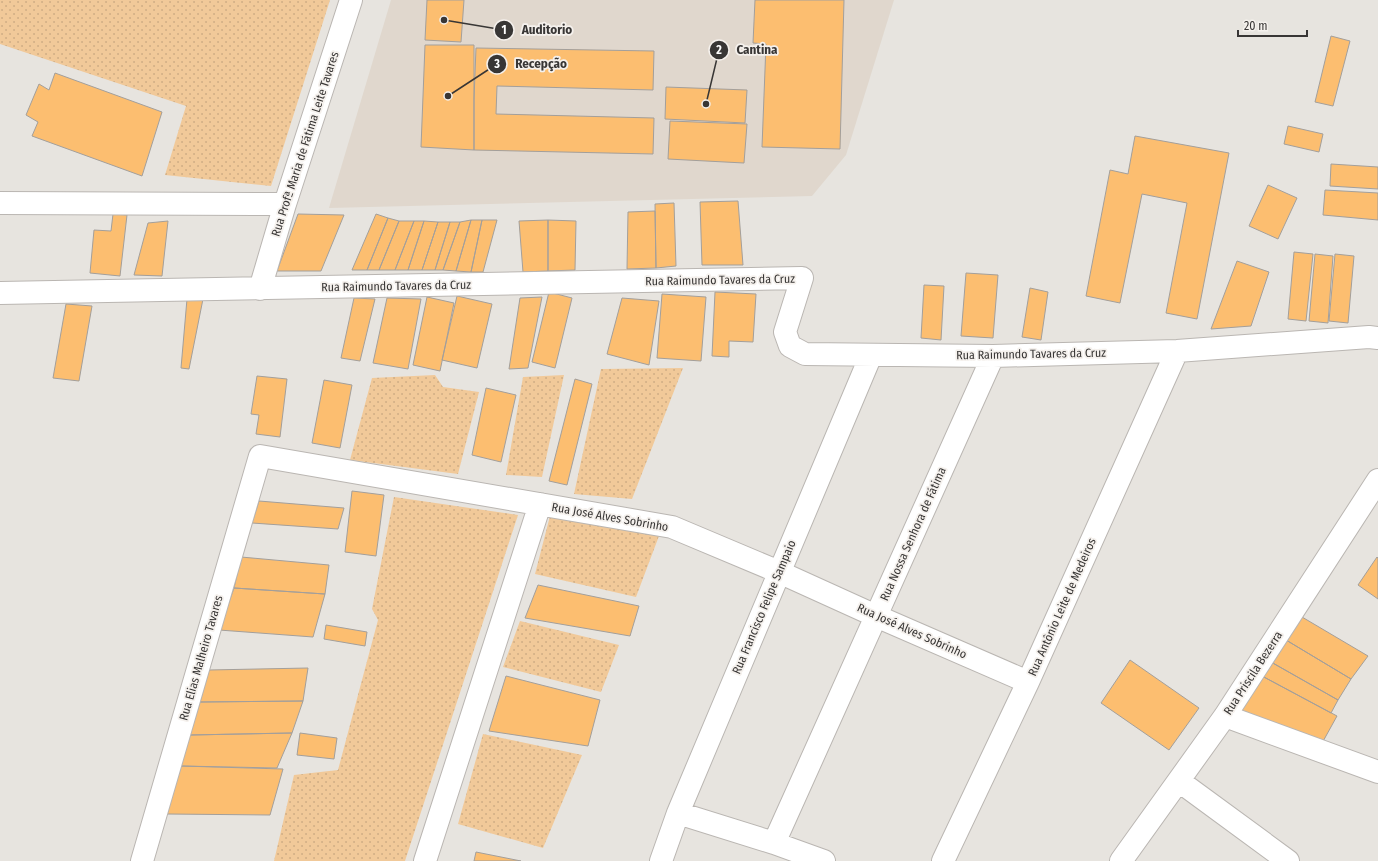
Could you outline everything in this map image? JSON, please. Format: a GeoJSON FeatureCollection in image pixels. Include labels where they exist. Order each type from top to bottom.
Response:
{"type":"FeatureCollection","features":[{"type":"Feature","properties":{"kind":"street","name":"Rua Profª Maria de Fátima Leite Tavares"},"geometry":{"type":"LineString","coordinates":[[260,289],[285,204],[351,0]]}},
{"type":"Feature","properties":{"kind":"street"},"geometry":{"type":"LineString","coordinates":[[0,202],[285,204]]}},
{"type":"Feature","properties":{"kind":"street","name":"Rua Raimundo Tavares da Cruz"},"geometry":{"type":"LineString","coordinates":[[0,293],[802,278],[785,332],[790,346],[806,354],[993,356],[1177,351],[1369,337],[1378,338]]}},
{"type":"Feature","properties":{"kind":"street","name":"Rua Antônio Leite de Medeiros"},"geometry":{"type":"LineString","coordinates":[[943,861],[1028,682],[1177,351]]}},
{"type":"Feature","properties":{"kind":"street","name":"Rua Francisco Felipe Sampaio"},"geometry":{"type":"LineString","coordinates":[[661,861],[678,813],[871,355]]}},
{"type":"Feature","properties":{"kind":"street","name":"Rua Nossa Senhora de Fátima"},"geometry":{"type":"LineString","coordinates":[[774,843],[993,356]]}},
{"type":"Feature","properties":{"kind":"street","name":"Rua José Alves Sobrinho"},"geometry":{"type":"LineString","coordinates":[[260,456],[672,527],[779,572],[1028,682]]}},
{"type":"Feature","properties":{"kind":"street","name":"Rua Elias Malheiro Tavares"},"geometry":{"type":"LineString","coordinates":[[142,861],[260,456]]}},
{"type":"Feature","properties":{"kind":"street","name":"Rua Priscila Bezerra"},"geometry":{"type":"LineString","coordinates":[[1121,861],[1225,716],[1378,480]]}},
{"type":"Feature","properties":{"kind":"street"},"geometry":{"type":"LineString","coordinates":[[425,861],[540,504]]}},
{"type":"Feature","properties":{"kind":"street"},"geometry":{"type":"LineString","coordinates":[[1225,716],[1378,772]]}},
{"type":"Feature","properties":{"kind":"street"},"geometry":{"type":"LineString","coordinates":[[1179,781],[1288,861]]}},
{"type":"Feature","properties":{"kind":"street"},"geometry":{"type":"LineString","coordinates":[[678,813],[774,843],[824,861]]}},
{"type":"Feature","properties":{"kind":"shaded area"},"geometry":{"type":"Polygon","coordinates":[[[0,0],[330,0],[271,186],[165,175],[186,106],[0,44],[0,0]]]}},
{"type":"Feature","properties":{"kind":"shaded area"},"geometry":{"type":"Polygon","coordinates":[[[391,0],[894,0],[846,155],[812,196],[329,208],[391,0]]]}},
{"type":"Feature","properties":{"kind":"shaded area"},"geometry":{"type":"Polygon","coordinates":[[[683,368],[632,499],[574,494],[601,369],[683,368]]]}},
{"type":"Feature","properties":{"kind":"shaded area"},"geometry":{"type":"Polygon","coordinates":[[[435,375],[443,387],[479,392],[458,474],[350,460],[372,378],[435,375]]]}},
{"type":"Feature","properties":{"kind":"shaded area"},"geometry":{"type":"Polygon","coordinates":[[[564,375],[542,477],[506,475],[523,377],[564,375]]]}},
{"type":"Feature","properties":{"kind":"shaded area"},"geometry":{"type":"Polygon","coordinates":[[[394,497],[518,515],[405,861],[274,861],[294,775],[338,770],[378,620],[372,609],[394,497]]]}},
{"type":"Feature","properties":{"kind":"shaded area"},"geometry":{"type":"Polygon","coordinates":[[[550,516],[659,536],[636,597],[535,574],[550,516]]]}},
{"type":"Feature","properties":{"kind":"shaded area"},"geometry":{"type":"Polygon","coordinates":[[[520,621],[619,645],[601,692],[503,667],[520,621]]]}},
{"type":"Feature","properties":{"kind":"shaded area"},"geometry":{"type":"Polygon","coordinates":[[[483,734],[582,755],[543,848],[458,824],[483,734]]]}},
{"type":"Feature","properties":{"kind":"building"},"geometry":{"type":"Polygon","coordinates":[[[427,0],[464,0],[461,42],[425,40],[427,0]]]}},
{"type":"Feature","properties":{"kind":"building"},"geometry":{"type":"Polygon","coordinates":[[[755,0],[844,0],[840,149],[762,147],[766,44],[753,43],[755,0]]]}},
{"type":"Feature","properties":{"kind":"building"},"geometry":{"type":"Polygon","coordinates":[[[1331,36],[1350,41],[1333,106],[1315,102],[1331,36]]]}},
{"type":"Feature","properties":{"kind":"building"},"geometry":{"type":"Polygon","coordinates":[[[425,45],[474,45],[474,150],[421,147],[425,45]]]}},
{"type":"Feature","properties":{"kind":"building"},"geometry":{"type":"Polygon","coordinates":[[[476,48],[654,51],[653,90],[497,86],[496,114],[654,118],[653,154],[474,150],[476,48]]]}},
{"type":"Feature","properties":{"kind":"building"},"geometry":{"type":"Polygon","coordinates":[[[55,73],[162,112],[142,176],[32,136],[38,122],[26,115],[39,84],[49,90],[55,73]]]}},
{"type":"Feature","properties":{"kind":"building"},"geometry":{"type":"Polygon","coordinates":[[[666,87],[747,90],[745,123],[665,119],[666,87]]]}},
{"type":"Feature","properties":{"kind":"building"},"geometry":{"type":"Polygon","coordinates":[[[670,121],[747,124],[744,163],[668,159],[670,121]]]}},
{"type":"Feature","properties":{"kind":"building"},"geometry":{"type":"Polygon","coordinates":[[[1288,126],[1323,134],[1319,152],[1284,144],[1288,126]]]}},
{"type":"Feature","properties":{"kind":"building"},"geometry":{"type":"Polygon","coordinates":[[[1135,136],[1229,153],[1197,319],[1166,313],[1187,203],[1142,194],[1120,303],[1086,296],[1110,170],[1128,174],[1135,136]]]}},
{"type":"Feature","properties":{"kind":"building"},"geometry":{"type":"Polygon","coordinates":[[[1331,164],[1378,167],[1378,189],[1330,186],[1331,164]]]}},
{"type":"Feature","properties":{"kind":"building"},"geometry":{"type":"Polygon","coordinates":[[[1268,185],[1297,198],[1278,239],[1249,226],[1268,185]]]}},
{"type":"Feature","properties":{"kind":"building"},"geometry":{"type":"Polygon","coordinates":[[[1325,190],[1378,193],[1378,220],[1323,215],[1325,190]]]}},
{"type":"Feature","properties":{"kind":"building"},"geometry":{"type":"Polygon","coordinates":[[[738,201],[743,265],[702,265],[700,202],[738,201]]]}},
{"type":"Feature","properties":{"kind":"building"},"geometry":{"type":"Polygon","coordinates":[[[674,203],[676,266],[656,268],[655,204],[674,203]]]}},
{"type":"Feature","properties":{"kind":"building"},"geometry":{"type":"Polygon","coordinates":[[[655,211],[656,268],[627,269],[628,212],[655,211]]]}},
{"type":"Feature","properties":{"kind":"building"},"geometry":{"type":"Polygon","coordinates":[[[113,214],[127,215],[120,276],[90,273],[94,230],[111,231],[113,214]]]}},
{"type":"Feature","properties":{"kind":"building"},"geometry":{"type":"Polygon","coordinates":[[[298,214],[344,215],[321,271],[277,271],[298,214]]]}},
{"type":"Feature","properties":{"kind":"building"},"geometry":{"type":"Polygon","coordinates":[[[376,214],[388,218],[367,270],[352,270],[376,214]]]}},
{"type":"Feature","properties":{"kind":"building"},"geometry":{"type":"Polygon","coordinates":[[[388,218],[399,221],[379,270],[367,270],[388,218]]]}},
{"type":"Feature","properties":{"kind":"building"},"geometry":{"type":"Polygon","coordinates":[[[471,220],[482,220],[471,272],[456,271],[471,220]]]}},
{"type":"Feature","properties":{"kind":"building"},"geometry":{"type":"Polygon","coordinates":[[[471,220],[456,271],[443,270],[460,222],[471,220]]]}},
{"type":"Feature","properties":{"kind":"building"},"geometry":{"type":"Polygon","coordinates":[[[482,220],[497,220],[483,272],[471,272],[482,220]]]}},
{"type":"Feature","properties":{"kind":"building"},"geometry":{"type":"Polygon","coordinates":[[[548,220],[576,221],[575,270],[548,271],[548,220]]]}},
{"type":"Feature","properties":{"kind":"building"},"geometry":{"type":"Polygon","coordinates":[[[548,220],[548,271],[523,272],[519,221],[548,220]]]}},
{"type":"Feature","properties":{"kind":"building"},"geometry":{"type":"Polygon","coordinates":[[[168,221],[162,276],[134,275],[148,223],[168,221]]]}},
{"type":"Feature","properties":{"kind":"building"},"geometry":{"type":"Polygon","coordinates":[[[399,221],[414,221],[395,270],[379,270],[399,221]]]}},
{"type":"Feature","properties":{"kind":"building"},"geometry":{"type":"Polygon","coordinates":[[[414,221],[424,221],[408,270],[395,270],[414,221]]]}},
{"type":"Feature","properties":{"kind":"building"},"geometry":{"type":"Polygon","coordinates":[[[424,221],[438,222],[422,270],[408,270],[424,221]]]}},
{"type":"Feature","properties":{"kind":"building"},"geometry":{"type":"Polygon","coordinates":[[[438,222],[450,222],[435,270],[422,270],[438,222]]]}},
{"type":"Feature","properties":{"kind":"building"},"geometry":{"type":"Polygon","coordinates":[[[450,222],[460,222],[443,270],[435,270],[450,222]]]}},
{"type":"Feature","properties":{"kind":"building"},"geometry":{"type":"Polygon","coordinates":[[[1294,252],[1313,254],[1306,321],[1288,319],[1294,252]]]}},
{"type":"Feature","properties":{"kind":"building"},"geometry":{"type":"Polygon","coordinates":[[[1315,254],[1333,256],[1328,323],[1309,321],[1315,254]]]}},
{"type":"Feature","properties":{"kind":"building"},"geometry":{"type":"Polygon","coordinates":[[[1335,254],[1354,256],[1348,323],[1329,321],[1335,254]]]}},
{"type":"Feature","properties":{"kind":"building"},"geometry":{"type":"Polygon","coordinates":[[[1237,261],[1269,272],[1251,326],[1211,329],[1237,261]]]}},
{"type":"Feature","properties":{"kind":"building"},"geometry":{"type":"Polygon","coordinates":[[[966,273],[998,275],[993,338],[961,336],[966,273]]]}},
{"type":"Feature","properties":{"kind":"building"},"geometry":{"type":"Polygon","coordinates":[[[924,285],[944,286],[941,340],[921,338],[924,285]]]}},
{"type":"Feature","properties":{"kind":"building"},"geometry":{"type":"Polygon","coordinates":[[[1030,288],[1048,292],[1041,340],[1022,337],[1030,288]]]}},
{"type":"Feature","properties":{"kind":"building"},"geometry":{"type":"Polygon","coordinates":[[[549,292],[572,298],[555,368],[532,362],[549,292]]]}},
{"type":"Feature","properties":{"kind":"building"},"geometry":{"type":"Polygon","coordinates":[[[715,292],[756,294],[753,342],[729,341],[729,357],[712,356],[715,292]]]}},
{"type":"Feature","properties":{"kind":"building"},"geometry":{"type":"Polygon","coordinates":[[[662,294],[706,297],[701,361],[657,358],[662,294]]]}},
{"type":"Feature","properties":{"kind":"building"},"geometry":{"type":"Polygon","coordinates":[[[457,296],[492,304],[477,368],[442,360],[457,296]]]}},
{"type":"Feature","properties":{"kind":"building"},"geometry":{"type":"Polygon","coordinates":[[[427,297],[454,303],[440,371],[413,365],[427,297]]]}},
{"type":"Feature","properties":{"kind":"building"},"geometry":{"type":"Polygon","coordinates":[[[542,297],[528,368],[509,369],[520,298],[542,297]]]}},
{"type":"Feature","properties":{"kind":"building"},"geometry":{"type":"Polygon","coordinates":[[[354,298],[375,299],[360,361],[341,358],[354,298]]]}},
{"type":"Feature","properties":{"kind":"building"},"geometry":{"type":"Polygon","coordinates":[[[387,298],[421,299],[408,369],[373,363],[387,298]]]}},
{"type":"Feature","properties":{"kind":"building"},"geometry":{"type":"Polygon","coordinates":[[[622,298],[659,301],[649,365],[607,354],[622,298]]]}},
{"type":"Feature","properties":{"kind":"building"},"geometry":{"type":"Polygon","coordinates":[[[187,299],[203,299],[189,369],[181,368],[187,299]]]}},
{"type":"Feature","properties":{"kind":"building"},"geometry":{"type":"Polygon","coordinates":[[[66,304],[92,306],[79,381],[53,378],[66,304]]]}},
{"type":"Feature","properties":{"kind":"building"},"geometry":{"type":"Polygon","coordinates":[[[257,376],[287,379],[280,437],[256,434],[259,415],[251,414],[257,376]]]}},
{"type":"Feature","properties":{"kind":"building"},"geometry":{"type":"Polygon","coordinates":[[[575,379],[592,384],[567,485],[549,481],[575,379]]]}},
{"type":"Feature","properties":{"kind":"building"},"geometry":{"type":"Polygon","coordinates":[[[324,380],[352,385],[340,448],[312,443],[324,380]]]}},
{"type":"Feature","properties":{"kind":"building"},"geometry":{"type":"Polygon","coordinates":[[[486,388],[516,395],[501,462],[472,455],[486,388]]]}},
{"type":"Feature","properties":{"kind":"building"},"geometry":{"type":"Polygon","coordinates":[[[352,491],[384,495],[376,556],[345,552],[352,491]]]}},
{"type":"Feature","properties":{"kind":"building"},"geometry":{"type":"Polygon","coordinates":[[[259,501],[344,508],[338,529],[252,523],[259,501]]]}},
{"type":"Feature","properties":{"kind":"building"},"geometry":{"type":"Polygon","coordinates":[[[241,557],[329,565],[325,594],[234,588],[241,557]]]}},
{"type":"Feature","properties":{"kind":"building"},"geometry":{"type":"Polygon","coordinates":[[[1377,557],[1378,558],[1378,599],[1358,585],[1377,557]]]}},
{"type":"Feature","properties":{"kind":"building"},"geometry":{"type":"Polygon","coordinates":[[[538,585],[639,606],[630,636],[525,618],[538,585]]]}},
{"type":"Feature","properties":{"kind":"building"},"geometry":{"type":"Polygon","coordinates":[[[234,588],[325,594],[313,637],[219,630],[234,588]]]}},
{"type":"Feature","properties":{"kind":"building"},"geometry":{"type":"Polygon","coordinates":[[[1302,617],[1368,656],[1351,679],[1286,640],[1302,617]]]}},
{"type":"Feature","properties":{"kind":"building"},"geometry":{"type":"Polygon","coordinates":[[[326,625],[367,632],[365,646],[324,639],[326,625]]]}},
{"type":"Feature","properties":{"kind":"building"},"geometry":{"type":"Polygon","coordinates":[[[1286,640],[1351,679],[1338,700],[1271,662],[1286,640]]]}},
{"type":"Feature","properties":{"kind":"building"},"geometry":{"type":"Polygon","coordinates":[[[1130,660],[1199,708],[1169,750],[1101,703],[1130,660]]]}},
{"type":"Feature","properties":{"kind":"building"},"geometry":{"type":"Polygon","coordinates":[[[1271,662],[1338,700],[1331,713],[1262,676],[1271,662]]]}},
{"type":"Feature","properties":{"kind":"building"},"geometry":{"type":"Polygon","coordinates":[[[308,668],[303,701],[200,702],[209,670],[308,668]]]}},
{"type":"Feature","properties":{"kind":"building"},"geometry":{"type":"Polygon","coordinates":[[[506,676],[600,700],[588,746],[489,731],[506,676]]]}},
{"type":"Feature","properties":{"kind":"building"},"geometry":{"type":"Polygon","coordinates":[[[1262,676],[1337,716],[1321,745],[1238,712],[1262,676]]]}},
{"type":"Feature","properties":{"kind":"building"},"geometry":{"type":"Polygon","coordinates":[[[303,701],[292,733],[190,735],[200,702],[303,701]]]}},
{"type":"Feature","properties":{"kind":"building"},"geometry":{"type":"Polygon","coordinates":[[[292,733],[277,768],[181,766],[190,735],[292,733]]]}},
{"type":"Feature","properties":{"kind":"building"},"geometry":{"type":"Polygon","coordinates":[[[300,733],[337,738],[334,759],[297,755],[300,733]]]}},
{"type":"Feature","properties":{"kind":"building"},"geometry":{"type":"Polygon","coordinates":[[[181,766],[283,769],[270,815],[167,814],[181,766]]]}},
{"type":"Feature","properties":{"kind":"building"},"geometry":{"type":"Polygon","coordinates":[[[476,852],[521,861],[474,861],[476,852]]]}},
{"type":"Feature","properties":{"kind":"place","name":"Auditorio"},"geometry":{"type":"Point","coordinates":[444,20]}},
{"type":"Feature","properties":{"kind":"place","name":"Recepção"},"geometry":{"type":"Point","coordinates":[448,96]}},
{"type":"Feature","properties":{"kind":"place","name":"Cantina"},"geometry":{"type":"Point","coordinates":[706,104]}}]}
